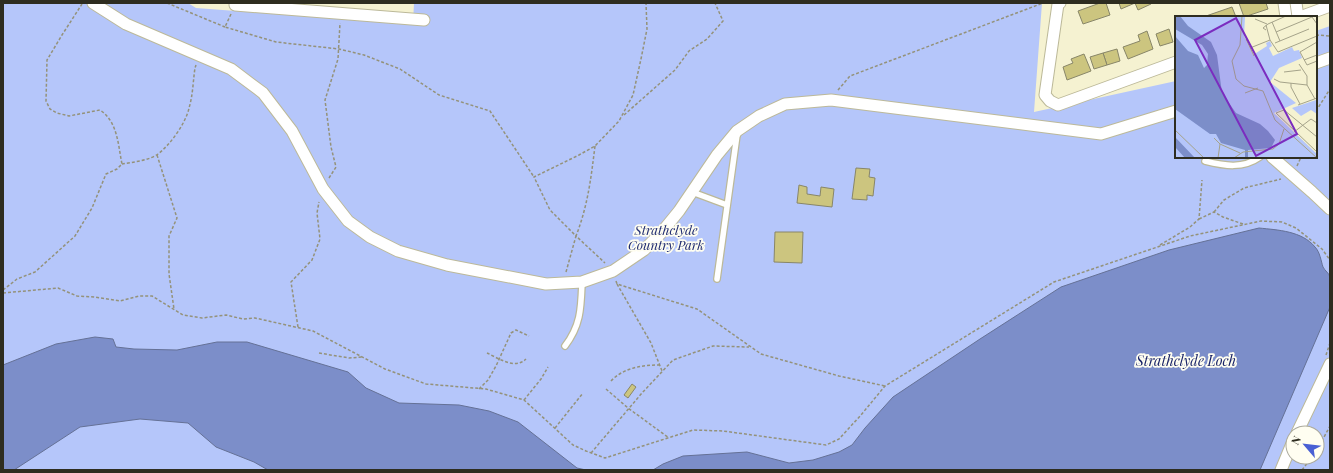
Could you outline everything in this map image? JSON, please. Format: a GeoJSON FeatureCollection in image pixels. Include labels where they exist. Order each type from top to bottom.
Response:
{"type":"FeatureCollection","features":[{"type":"Feature","properties":{"kind":"street"},"geometry":{"type":"LineString","coordinates":[[93,3],[126,24],[231,69],[263,92],[292,131],[323,189],[348,221],[370,237],[398,251],[447,265],[546,284],[582,282],[613,271],[644,250],[679,211],[717,155],[737,131],[759,116],[785,104],[831,100],[1101,134],[1175,111]]}},
{"type":"Feature","properties":{"kind":"street"},"geometry":{"type":"LineString","coordinates":[[1284,3],[1286,16]]}},
{"type":"Feature","properties":{"kind":"street"},"geometry":{"type":"LineString","coordinates":[[1296,3],[1299,16]]}},
{"type":"Feature","properties":{"kind":"street"},"geometry":{"type":"LineString","coordinates":[[1059,4],[1045,95],[1050,101],[1058,105],[1175,62]]}},
{"type":"Feature","properties":{"kind":"street"},"geometry":{"type":"LineString","coordinates":[[1302,16],[1330,6]]}},
{"type":"Feature","properties":{"kind":"street"},"geometry":{"type":"LineString","coordinates":[[241,9],[341,8],[424,20]]}},
{"type":"Feature","properties":{"kind":"street"},"geometry":{"type":"LineString","coordinates":[[1317,63],[1330,58]]}},
{"type":"Feature","properties":{"kind":"street"},"geometry":{"type":"LineString","coordinates":[[1273,158],[1330,209]]}},
{"type":"Feature","properties":{"kind":"street"},"geometry":{"type":"LineString","coordinates":[[1301,425],[1330,364]]}},
{"type":"Feature","properties":{"kind":"street"},"geometry":{"type":"LineString","coordinates":[[1281,470],[1285,460]]}},
{"type":"Feature","properties":{"kind":"lane"},"geometry":{"type":"LineString","coordinates":[[717,279],[737,131]]}},
{"type":"Feature","properties":{"kind":"lane"},"geometry":{"type":"LineString","coordinates":[[1205,161],[1222,165],[1247,164],[1258,158]]}},
{"type":"Feature","properties":{"kind":"lane"},"geometry":{"type":"LineString","coordinates":[[692,192],[727,204]]}},
{"type":"Feature","properties":{"kind":"lane"},"geometry":{"type":"LineString","coordinates":[[565,346],[577,326],[581,306],[582,282]]}},
{"type":"Feature","properties":{"kind":"path"},"geometry":{"type":"LineString","coordinates":[[84,3],[80,6],[47,60],[46,101],[50,109],[57,113],[69,116],[100,110],[106,114],[117,133],[122,164]]}},
{"type":"Feature","properties":{"kind":"path"},"geometry":{"type":"LineString","coordinates":[[167,3],[226,27],[276,42],[339,49],[364,55],[400,69],[439,95],[490,111],[534,177],[550,210],[613,271],[617,284],[651,343],[662,372]]}},
{"type":"Feature","properties":{"kind":"path"},"geometry":{"type":"LineString","coordinates":[[534,177],[595,146],[619,121],[633,96],[647,29],[646,3]]}},
{"type":"Feature","properties":{"kind":"path"},"geometry":{"type":"LineString","coordinates":[[622,116],[675,70],[689,51],[706,38],[723,21],[715,3]]}},
{"type":"Feature","properties":{"kind":"path"},"geometry":{"type":"LineString","coordinates":[[831,100],[850,76],[1043,3]]}},
{"type":"Feature","properties":{"kind":"path"},"geometry":{"type":"LineString","coordinates":[[226,27],[241,9]]}},
{"type":"Feature","properties":{"kind":"path"},"geometry":{"type":"LineString","coordinates":[[1317,35],[1330,36]]}},
{"type":"Feature","properties":{"kind":"path"},"geometry":{"type":"LineString","coordinates":[[3,290],[18,279],[35,272],[75,236],[92,208],[106,174],[117,169],[122,164],[140,162],[157,155],[172,140],[180,128],[189,109],[195,68],[201,56]]}},
{"type":"Feature","properties":{"kind":"path"},"geometry":{"type":"LineString","coordinates":[[1317,109],[1330,89]]}},
{"type":"Feature","properties":{"kind":"path"},"geometry":{"type":"LineString","coordinates":[[563,283],[576,236],[584,214],[595,146]]}},
{"type":"Feature","properties":{"kind":"path"},"geometry":{"type":"LineString","coordinates":[[157,155],[177,218],[170,236],[169,274],[174,309]]}},
{"type":"Feature","properties":{"kind":"path"},"geometry":{"type":"LineString","coordinates":[[1158,247],[1190,227],[1199,219],[1214,212],[1224,200],[1244,188],[1284,178],[1292,174],[1301,158]]}},
{"type":"Feature","properties":{"kind":"path"},"geometry":{"type":"LineString","coordinates":[[1199,219],[1202,180]]}},
{"type":"Feature","properties":{"kind":"path"},"geometry":{"type":"LineString","coordinates":[[1214,212],[1223,217],[1245,224]]}},
{"type":"Feature","properties":{"kind":"path"},"geometry":{"type":"LineString","coordinates":[[3,293],[58,288],[77,296],[94,296],[120,301],[139,296],[152,296],[183,315],[202,318],[226,315],[243,319],[255,318],[313,331],[385,369],[426,384],[486,389],[524,400],[573,445],[605,458],[693,430],[723,431],[826,445],[839,439],[862,415],[885,386],[1054,282],[1190,236],[1261,221],[1282,222],[1296,228],[1322,249],[1330,260]]}},
{"type":"Feature","properties":{"kind":"path"},"geometry":{"type":"LineString","coordinates":[[617,284],[697,309],[761,354],[839,376],[885,386]]}},
{"type":"Feature","properties":{"kind":"path"},"geometry":{"type":"LineString","coordinates":[[480,389],[488,380],[511,333],[516,330],[529,336]]}},
{"type":"Feature","properties":{"kind":"path"},"geometry":{"type":"LineString","coordinates":[[591,453],[628,408],[673,360],[713,346],[750,347]]}},
{"type":"Feature","properties":{"kind":"path"},"geometry":{"type":"LineString","coordinates":[[319,353],[349,358],[364,358]]}},
{"type":"Feature","properties":{"kind":"path"},"geometry":{"type":"LineString","coordinates":[[487,353],[499,359],[518,364],[522,363],[526,359]]}},
{"type":"Feature","properties":{"kind":"path"},"geometry":{"type":"LineString","coordinates":[[611,381],[617,374],[644,365],[659,365]]}},
{"type":"Feature","properties":{"kind":"path"},"geometry":{"type":"LineString","coordinates":[[524,400],[541,379],[548,367]]}},
{"type":"Feature","properties":{"kind":"path"},"geometry":{"type":"LineString","coordinates":[[606,389],[628,408],[668,438]]}},
{"type":"Feature","properties":{"kind":"path"},"geometry":{"type":"LineString","coordinates":[[555,428],[583,393]]}},
{"type":"Feature","properties":{"kind":"path"},"geometry":{"type":"LineString","coordinates":[[1325,435],[1330,426]]}},
{"type":"Feature","properties":{"kind":"green space","name":"Strathclyde Country Park"},"geometry":{"type":"Polygon","coordinates":[[[3,3],[188,3],[196,8],[413,24],[414,3],[1042,3],[1034,112],[1175,81],[1175,158],[1317,158],[1317,31],[1330,26],[1330,470],[3,470],[3,3]]]}},
{"type":"Feature","properties":{"kind":"water","name":"Strathclyde Loch"},"geometry":{"type":"Polygon","coordinates":[[[1259,228],[1297,234],[1310,242],[1318,251],[1323,267],[1330,277],[1330,307],[1260,470],[653,470],[663,464],[683,456],[747,452],[789,463],[813,460],[839,452],[852,445],[893,397],[1061,287],[1169,250],[1259,228]]]}},
{"type":"Feature","properties":{"kind":"water"},"geometry":{"type":"Polygon","coordinates":[[[95,337],[113,339],[116,347],[134,349],[177,350],[217,342],[247,342],[348,372],[366,388],[399,403],[459,405],[489,411],[518,422],[577,468],[586,470],[268,470],[254,462],[216,447],[188,423],[140,419],[80,427],[14,470],[3,470],[3,365],[56,344],[95,337]]]}},
{"type":"Feature","properties":{"kind":"building"},"geometry":{"type":"Polygon","coordinates":[[[1100,3],[1106,3],[1110,15],[1083,24],[1078,11],[1100,3]]]}},
{"type":"Feature","properties":{"kind":"building"},"geometry":{"type":"Polygon","coordinates":[[[1119,3],[1135,3],[1121,9],[1119,3]]]}},
{"type":"Feature","properties":{"kind":"building"},"geometry":{"type":"Polygon","coordinates":[[[1135,3],[1150,3],[1151,4],[1138,10],[1135,3]]]}},
{"type":"Feature","properties":{"kind":"building"},"geometry":{"type":"Polygon","coordinates":[[[1239,3],[1266,3],[1268,9],[1244,16],[1239,3]]]}},
{"type":"Feature","properties":{"kind":"building"},"geometry":{"type":"Polygon","coordinates":[[[1232,7],[1236,16],[1206,16],[1232,7]]]}},
{"type":"Feature","properties":{"kind":"building"},"geometry":{"type":"Polygon","coordinates":[[[1169,29],[1173,42],[1160,46],[1156,34],[1169,29]]]}},
{"type":"Feature","properties":{"kind":"building"},"geometry":{"type":"Polygon","coordinates":[[[1147,31],[1153,49],[1128,59],[1123,47],[1140,41],[1138,35],[1147,31]]]}},
{"type":"Feature","properties":{"kind":"building"},"geometry":{"type":"Polygon","coordinates":[[[1117,49],[1120,61],[1107,65],[1103,53],[1117,49]]]}},
{"type":"Feature","properties":{"kind":"building"},"geometry":{"type":"Polygon","coordinates":[[[1103,53],[1107,65],[1094,69],[1090,57],[1103,53]]]}},
{"type":"Feature","properties":{"kind":"building"},"geometry":{"type":"Polygon","coordinates":[[[1084,54],[1091,71],[1067,80],[1063,67],[1073,63],[1071,59],[1084,54]]]}},
{"type":"Feature","properties":{"kind":"building"},"geometry":{"type":"Polygon","coordinates":[[[856,168],[870,169],[869,177],[875,178],[873,196],[867,195],[867,200],[852,199],[856,168]]]}},
{"type":"Feature","properties":{"kind":"building"},"geometry":{"type":"Polygon","coordinates":[[[799,185],[807,187],[807,194],[820,196],[821,187],[834,189],[832,207],[797,203],[799,185]]]}},
{"type":"Feature","properties":{"kind":"building"},"geometry":{"type":"Polygon","coordinates":[[[775,232],[803,232],[802,263],[774,262],[775,232]]]}},
{"type":"Feature","properties":{"kind":"building"},"geometry":{"type":"Polygon","coordinates":[[[632,384],[636,387],[628,398],[624,395],[632,384]]]}}]}
